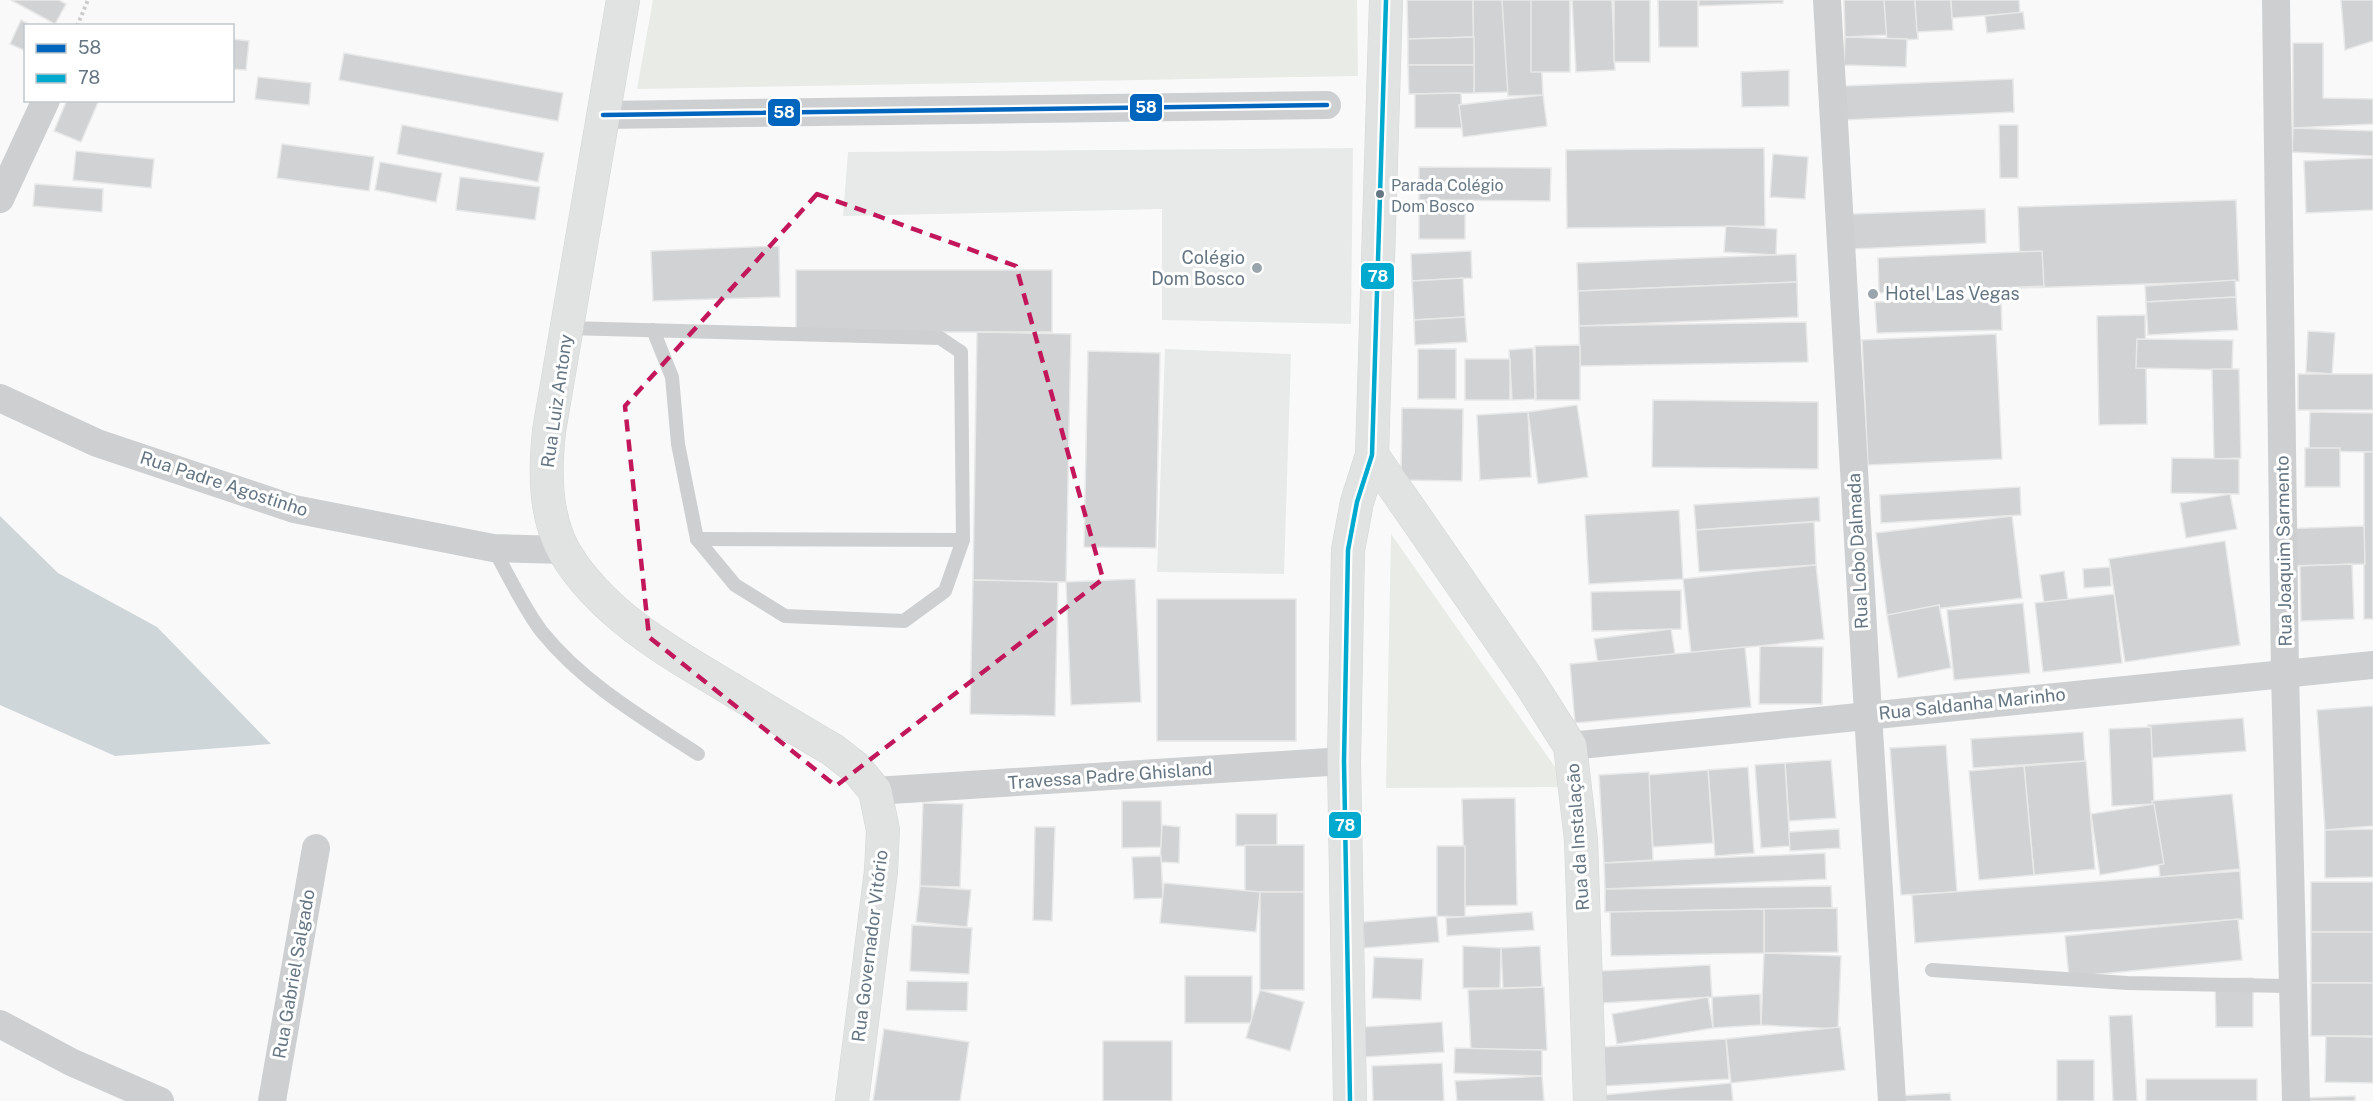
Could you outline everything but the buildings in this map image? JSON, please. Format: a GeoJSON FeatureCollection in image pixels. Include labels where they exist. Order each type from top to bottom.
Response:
{"type":"FeatureCollection","features":[{"type":"Feature","properties":{"kind":"street","name":"Rua Luiz Antony"},"geometry":{"type":"LineString","coordinates":[[623,0],[549,430],[545,468],[550,509],[564,550],[589,585],[622,616],[672,654],[833,750],[856,768],[875,791]]}},
{"type":"Feature","properties":{"kind":"street"},"geometry":{"type":"LineString","coordinates":[[1350,1101],[1344,760],[1348,550],[1357,502],[1372,455],[1386,0]]}},
{"type":"Feature","properties":{"kind":"street","name":"Rua Lobo Dalmada"},"geometry":{"type":"LineString","coordinates":[[1827,0],[1893,1101]]}},
{"type":"Feature","properties":{"kind":"street","name":"Rua Joaquim Sarmento"},"geometry":{"type":"LineString","coordinates":[[2276,0],[2285,673],[2296,1101]]}},
{"type":"Feature","properties":{"kind":"street"},"geometry":{"type":"LineString","coordinates":[[0,199],[45,102]]}},
{"type":"Feature","properties":{"kind":"street"},"geometry":{"type":"LineString","coordinates":[[603,115],[1327,105]]}},
{"type":"Feature","properties":{"kind":"street","name":"Rua Padre Agostinho"},"geometry":{"type":"LineString","coordinates":[[0,398],[98,443],[294,509],[493,548],[564,550]]}},
{"type":"Feature","properties":{"kind":"street","name":"Rua da Instalação"},"geometry":{"type":"LineString","coordinates":[[1372,455],[1526,677],[1570,746],[1581,840],[1590,1101]]}},
{"type":"Feature","properties":{"kind":"street","name":"Rua Saldanha Marinho"},"geometry":{"type":"LineString","coordinates":[[1570,746],[1868,714],[2373,665]]}},
{"type":"Feature","properties":{"kind":"street","name":"Travessa Padre Ghisland"},"geometry":{"type":"LineString","coordinates":[[875,791],[1344,760]]}},
{"type":"Feature","properties":{"kind":"street","name":"Rua Governador Vitório"},"geometry":{"type":"LineString","coordinates":[[852,1101],[881,871],[883,830],[875,791]]}},
{"type":"Feature","properties":{"kind":"street","name":"Rua Gabriel Salgado"},"geometry":{"type":"LineString","coordinates":[[272,1101],[316,848]]}},
{"type":"Feature","properties":{"kind":"street"},"geometry":{"type":"LineString","coordinates":[[0,1024],[71,1062],[160,1101]]}},
{"type":"Feature","properties":{"kind":"lane"},"geometry":{"type":"LineString","coordinates":[[567,328],[653,330],[939,338],[962,352],[963,540],[945,591],[904,621],[785,616],[735,585],[697,538],[678,444],[672,377],[653,330]]}},
{"type":"Feature","properties":{"kind":"lane"},"geometry":{"type":"LineString","coordinates":[[697,538],[963,540]]}},
{"type":"Feature","properties":{"kind":"lane"},"geometry":{"type":"LineString","coordinates":[[493,548],[542,631],[573,663],[604,692],[698,754]]}},
{"type":"Feature","properties":{"kind":"lane"},"geometry":{"type":"LineString","coordinates":[[1932,969],[2127,983],[2293,986]]}},
{"type":"Feature","properties":{"kind":"path"},"geometry":{"type":"LineString","coordinates":[[78,24],[88,0]]}},
{"type":"Feature","properties":{"kind":"highlighted area"},"geometry":{"type":"Polygon","coordinates":[[[817,194],[1016,266],[1103,579],[836,786],[649,637],[625,406],[817,194]]]}},
{"type":"Feature","properties":{"kind":"shaded area"},"geometry":{"type":"Polygon","coordinates":[[[653,0],[1357,0],[1358,76],[637,89],[653,0]]]}},
{"type":"Feature","properties":{"kind":"shaded area","name":"Colégio Dom Bosco"},"geometry":{"type":"Polygon","coordinates":[[[1353,148],[1351,324],[1162,320],[1162,209],[843,216],[848,152],[1353,148]]]}},
{"type":"Feature","properties":{"kind":"shaded area"},"geometry":{"type":"Polygon","coordinates":[[[1165,349],[1291,354],[1284,574],[1157,572],[1165,349]]]}},
{"type":"Feature","properties":{"kind":"shaded area"},"geometry":{"type":"Polygon","coordinates":[[[0,516],[58,573],[157,627],[271,744],[115,756],[0,705],[0,516]]]}},
{"type":"Feature","properties":{"kind":"shaded area"},"geometry":{"type":"Polygon","coordinates":[[[1391,534],[1569,787],[1386,788],[1391,534]]]}},
{"type":"Feature","properties":{"kind":"transit line","name":"78"},"geometry":{"type":"LineString","coordinates":[[1350,1101],[1344,761],[1348,550],[1357,502],[1372,455],[1386,0]]}},
{"type":"Feature","properties":{"kind":"transit line","name":"58"},"geometry":{"type":"LineString","coordinates":[[603,115],[1327,105]]}},
{"type":"Feature","properties":{"kind":"place","name":"Parada Colégio Dom Bosco"},"geometry":{"type":"Point","coordinates":[1380,194]}},
{"type":"Feature","properties":{"kind":"place","name":"Colégio Dom Bosco"},"geometry":{"type":"Point","coordinates":[1257,268]}},
{"type":"Feature","properties":{"kind":"place","name":"Hotel Las Vegas"},"geometry":{"type":"Point","coordinates":[1873,294]}}]}
